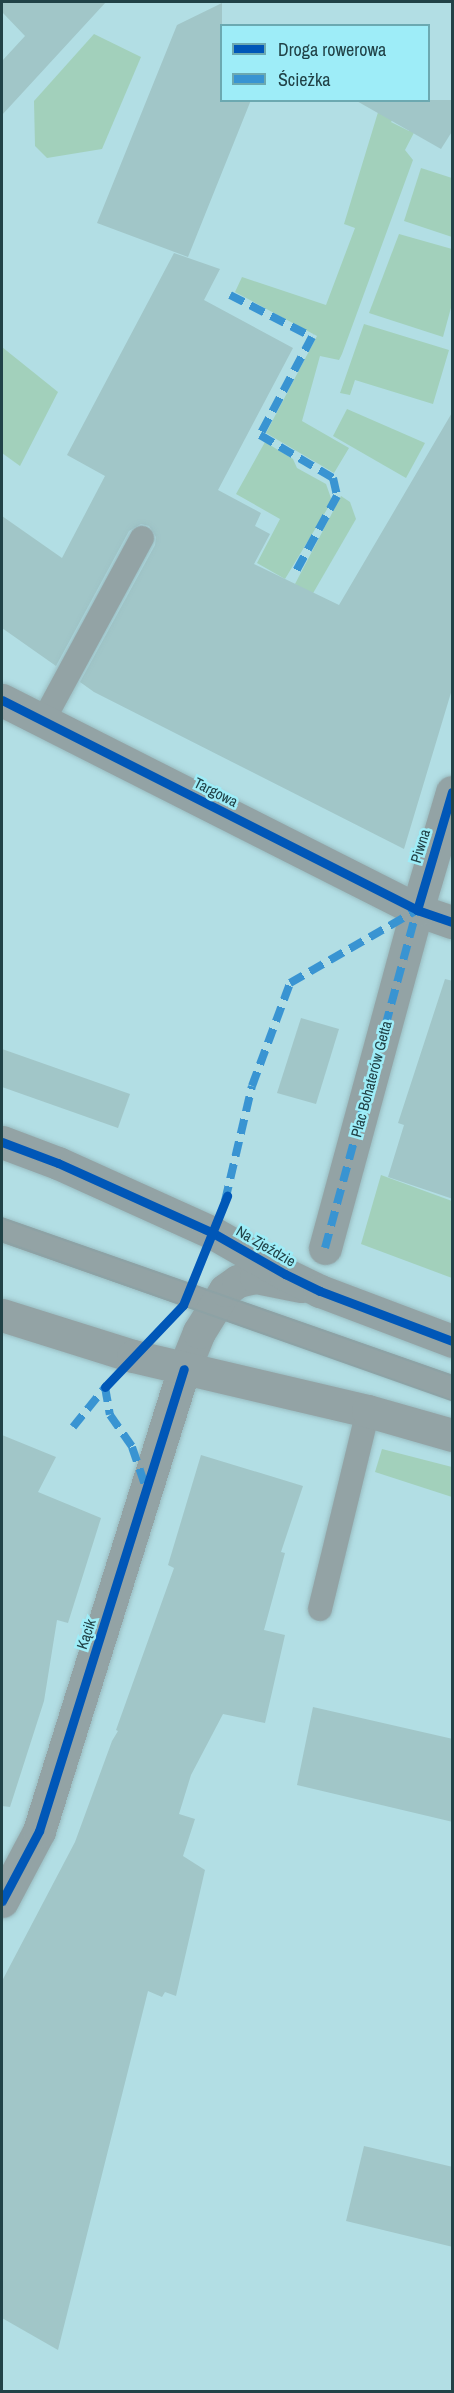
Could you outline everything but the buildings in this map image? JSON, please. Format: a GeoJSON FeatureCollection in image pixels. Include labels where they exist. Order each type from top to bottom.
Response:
{"type":"FeatureCollection","features":[{"type":"Feature","properties":{"kind":"street","name":"Targowa"},"geometry":{"type":"LineString","coordinates":[[2,700],[417,910],[453,922]]}},
{"type":"Feature","properties":{"kind":"street","name":"Piwna"},"geometry":{"type":"LineString","coordinates":[[417,910],[453,792]]}},
{"type":"Feature","properties":{"kind":"street","name":"Plac Bohaterów Getta"},"geometry":{"type":"LineString","coordinates":[[325,1248],[417,910]]}},
{"type":"Feature","properties":{"kind":"street","name":"Na Zjeździe"},"geometry":{"type":"LineString","coordinates":[[2,1142],[58,1163],[213,1233],[320,1291],[453,1341]]}},
{"type":"Feature","properties":{"kind":"street","name":"Kącik"},"geometry":{"type":"LineString","coordinates":[[2,1901],[39,1831],[184,1369],[199,1332],[225,1290],[238,1281],[256,1277],[320,1291]]}},
{"type":"Feature","properties":{"kind":"street"},"geometry":{"type":"LineString","coordinates":[[2,1315],[184,1369],[368,1411],[453,1436]]}},
{"type":"Feature","properties":{"kind":"lane"},"geometry":{"type":"LineString","coordinates":[[43,721],[142,538]]}},
{"type":"Feature","properties":{"kind":"lane"},"geometry":{"type":"LineString","coordinates":[[2,1230],[453,1388]]}},
{"type":"Feature","properties":{"kind":"lane"},"geometry":{"type":"LineString","coordinates":[[320,1609],[368,1411]]}},
{"type":"Feature","properties":{"kind":"green space"},"geometry":{"type":"Polygon","coordinates":[[[94,34],[141,57],[102,149],[47,158],[35,146],[34,101],[94,34]]]}},
{"type":"Feature","properties":{"kind":"green space"},"geometry":{"type":"Polygon","coordinates":[[[379,109],[394,118],[391,122],[409,131],[416,121],[419,123],[405,150],[413,160],[342,354],[339,360],[320,356],[302,421],[349,448],[334,473],[266,433],[317,336],[235,292],[242,277],[326,305],[355,228],[344,224],[379,109]]]}},
{"type":"Feature","properties":{"kind":"green space"},"geometry":{"type":"Polygon","coordinates":[[[421,168],[452,178],[452,237],[404,221],[421,168]]]}},
{"type":"Feature","properties":{"kind":"green space"},"geometry":{"type":"Polygon","coordinates":[[[399,234],[452,249],[452,304],[443,337],[369,313],[399,234]]]}},
{"type":"Feature","properties":{"kind":"green space"},"geometry":{"type":"Polygon","coordinates":[[[364,324],[449,350],[433,404],[355,380],[350,395],[340,393],[364,324]]]}},
{"type":"Feature","properties":{"kind":"green space"},"geometry":{"type":"Polygon","coordinates":[[[2,347],[58,392],[20,466],[2,453],[2,347]]]}},
{"type":"Feature","properties":{"kind":"green space"},"geometry":{"type":"Polygon","coordinates":[[[347,409],[425,443],[406,478],[333,436],[347,409]]]}},
{"type":"Feature","properties":{"kind":"green space"},"geometry":{"type":"Polygon","coordinates":[[[265,442],[293,459],[297,468],[326,484],[332,501],[285,579],[257,563],[280,519],[236,494],[265,442]]]}},
{"type":"Feature","properties":{"kind":"green space"},"geometry":{"type":"Polygon","coordinates":[[[341,496],[350,502],[356,519],[312,595],[295,584],[341,496]]]}},
{"type":"Feature","properties":{"kind":"green space"},"geometry":{"type":"Polygon","coordinates":[[[381,1175],[452,1201],[452,1278],[361,1244],[381,1175]]]}},
{"type":"Feature","properties":{"kind":"green space"},"geometry":{"type":"Polygon","coordinates":[[[382,1449],[452,1467],[452,1497],[375,1472],[382,1449]]]}},
{"type":"Feature","properties":{"kind":"tram line"},"geometry":{"type":"LineString","coordinates":[[2,1218],[452,1376]]}},
{"type":"Feature","properties":{"kind":"tram line"},"geometry":{"type":"LineString","coordinates":[[2,1241],[452,1400]]}},
{"type":"Feature","properties":{"kind":"marked path"},"geometry":{"type":"LineString","coordinates":[[230,295],[312,337],[260,435],[333,478],[337,496],[295,573]]}},
{"type":"Feature","properties":{"kind":"marked path"},"geometry":{"type":"LineString","coordinates":[[225,1201],[252,1086],[290,983],[417,910]]}},
{"type":"Feature","properties":{"kind":"marked path"},"geometry":{"type":"LineString","coordinates":[[325,1248],[417,910]]}},
{"type":"Feature","properties":{"kind":"marked path"},"geometry":{"type":"LineString","coordinates":[[73,1427],[107,1385]]}},
{"type":"Feature","properties":{"kind":"marked path"},"geometry":{"type":"LineString","coordinates":[[105,1387],[110,1415],[132,1447],[146,1488]]}},
{"type":"Feature","properties":{"kind":"cycle path"},"geometry":{"type":"LineString","coordinates":[[2,700],[417,910],[452,922]]}},
{"type":"Feature","properties":{"kind":"cycle path"},"geometry":{"type":"LineString","coordinates":[[417,910],[452,792]]}},
{"type":"Feature","properties":{"kind":"cycle path"},"geometry":{"type":"LineString","coordinates":[[2,1142],[58,1163],[213,1233],[320,1291],[452,1341]]}},
{"type":"Feature","properties":{"kind":"cycle path"},"geometry":{"type":"LineString","coordinates":[[105,1387],[183,1305],[227,1196]]}},
{"type":"Feature","properties":{"kind":"cycle path"},"geometry":{"type":"LineString","coordinates":[[2,1901],[39,1831],[184,1369]]}}]}
